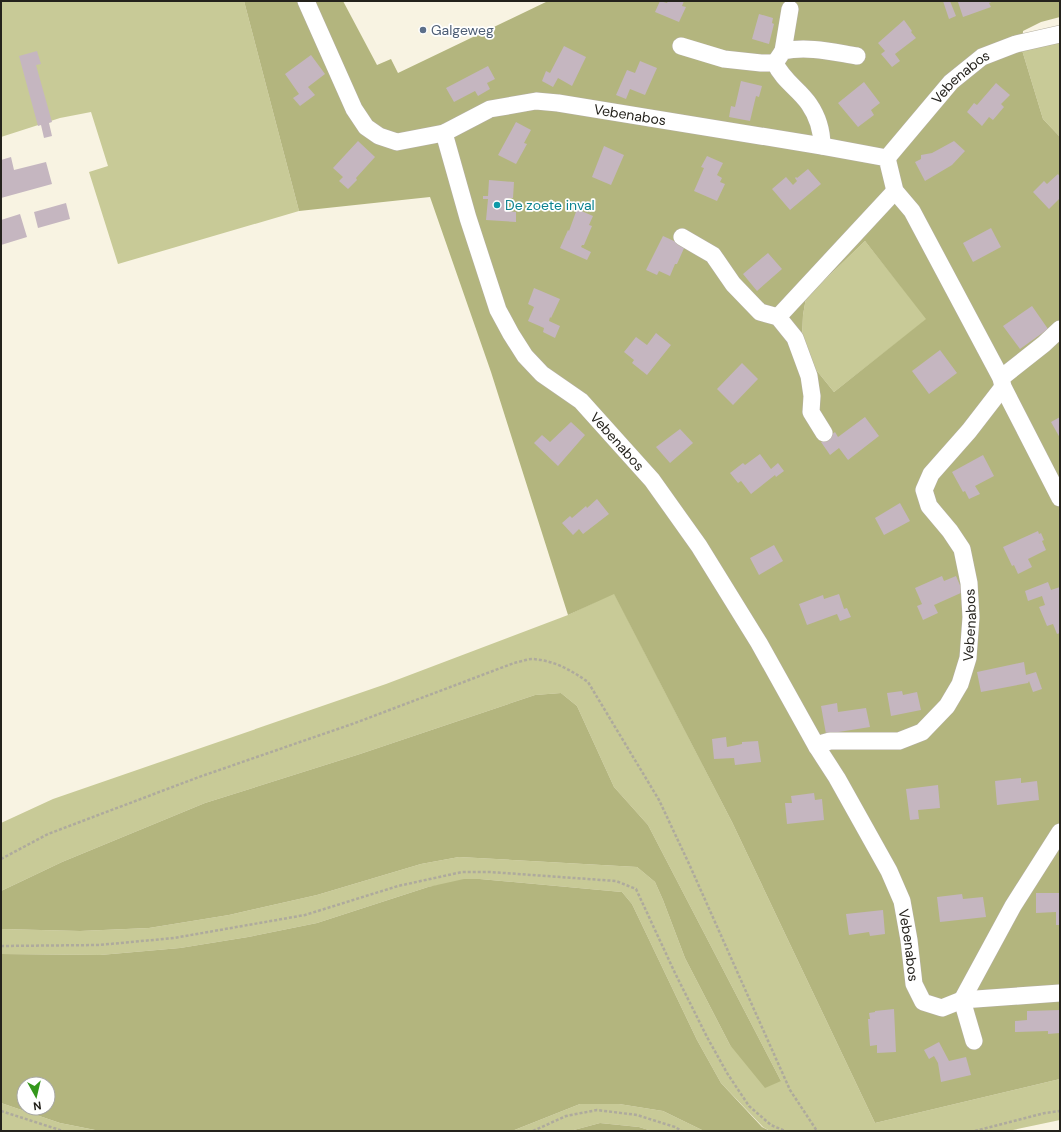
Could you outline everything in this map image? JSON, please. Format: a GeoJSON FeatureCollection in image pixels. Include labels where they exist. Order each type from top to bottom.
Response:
{"type":"FeatureCollection","features":[{"type":"Feature","properties":{"kind":"street","name":"Vebenabos"},"geometry":{"type":"LineString","coordinates":[[306,1],[354,109],[366,127],[380,136],[397,142],[444,133],[490,109],[536,101],[566,104],[887,158],[951,82],[982,57],[1016,44],[1060,34]]}},
{"type":"Feature","properties":{"kind":"street"},"geometry":{"type":"LineString","coordinates":[[790,9],[779,57],[778,70],[809,104],[820,126],[822,133],[822,146]]}},
{"type":"Feature","properties":{"kind":"street"},"geometry":{"type":"LineString","coordinates":[[681,46],[724,59],[761,63],[779,57],[795,49],[817,49],[857,56]]}},
{"type":"Feature","properties":{"kind":"street","name":"Vebenabos"},"geometry":{"type":"LineString","coordinates":[[444,133],[468,218],[498,310],[510,334],[525,356],[542,374],[581,401],[652,480],[699,546],[759,643],[889,871],[902,901],[909,940],[914,984],[923,1002],[942,1008],[962,1000],[1060,993]]}},
{"type":"Feature","properties":{"kind":"street"},"geometry":{"type":"LineString","coordinates":[[887,158],[895,191],[912,212],[1002,382],[1060,498]]}},
{"type":"Feature","properties":{"kind":"street"},"geometry":{"type":"LineString","coordinates":[[778,317],[895,191]]}},
{"type":"Feature","properties":{"kind":"street"},"geometry":{"type":"LineString","coordinates":[[682,237],[713,255],[733,284],[760,312],[778,317],[795,338],[809,376],[812,396],[811,412],[824,433]]}},
{"type":"Feature","properties":{"kind":"street","name":"Vebenabos"},"geometry":{"type":"LineString","coordinates":[[817,747],[830,741],[899,742],[922,732],[947,706],[960,684],[968,658],[971,617],[970,583],[962,549],[950,531],[928,506],[924,490],[931,474],[969,431],[1002,382],[1060,328]]}},
{"type":"Feature","properties":{"kind":"street"},"geometry":{"type":"LineString","coordinates":[[974,1041],[962,1000],[1013,906],[1054,854],[1060,832]]}},
{"type":"Feature","properties":{"kind":"path"},"geometry":{"type":"LineString","coordinates":[[1,859],[48,834],[198,777],[355,723],[514,663],[532,659],[556,664],[572,671],[588,682],[659,800],[790,1090],[817,1131]]}},
{"type":"Feature","properties":{"kind":"path"},"geometry":{"type":"LineString","coordinates":[[1,946],[99,945],[174,938],[305,915],[398,886],[462,872],[490,872],[616,880],[636,889],[707,1037],[727,1073],[749,1106],[772,1125],[785,1131]]}},
{"type":"Feature","properties":{"kind":"path"},"geometry":{"type":"LineString","coordinates":[[533,1131],[566,1116],[597,1110],[637,1115],[675,1127],[682,1131]]}},
{"type":"Feature","properties":{"kind":"path"},"geometry":{"type":"LineString","coordinates":[[1,1111],[63,1131]]}},
{"type":"Feature","properties":{"kind":"path"},"geometry":{"type":"LineString","coordinates":[[975,1131],[1045,1113],[1060,1111]]}},
{"type":"Feature","properties":{"kind":"green space"},"geometry":{"type":"Polygon","coordinates":[[[1,1],[244,1],[299,211],[118,264],[89,172],[108,166],[91,112],[60,118],[1,137],[1,1]]]}},
{"type":"Feature","properties":{"kind":"green space"},"geometry":{"type":"Polygon","coordinates":[[[244,1],[343,1],[377,65],[391,59],[398,73],[548,1],[1060,1],[1060,17],[1041,22],[1023,31],[1022,50],[1043,119],[1060,137],[1060,1079],[875,1123],[732,822],[614,594],[568,615],[491,372],[430,197],[299,211],[244,1]],[[865,241],[806,298],[803,315],[802,338],[813,366],[834,392],[926,319],[865,241]]]}},
{"type":"Feature","properties":{"kind":"green space"},"geometry":{"type":"Polygon","coordinates":[[[1060,40],[1060,137],[1043,119],[1022,50],[1060,40]]]}},
{"type":"Feature","properties":{"kind":"green space"},"geometry":{"type":"Polygon","coordinates":[[[865,241],[927,319],[834,392],[813,366],[802,338],[803,315],[806,298],[865,241]]]}},
{"type":"Feature","properties":{"kind":"green space"},"geometry":{"type":"Polygon","coordinates":[[[614,593],[732,822],[875,1123],[1060,1079],[1060,1120],[1008,1131],[770,1131],[763,1127],[721,1083],[697,1040],[632,904],[622,892],[480,879],[428,887],[317,923],[248,937],[180,948],[100,955],[1,954],[1,929],[80,931],[149,928],[229,915],[317,895],[421,864],[459,857],[637,867],[655,882],[685,958],[730,1045],[781,1081],[648,825],[614,787],[577,706],[561,693],[535,695],[360,754],[205,803],[62,862],[1,891],[1,823],[53,799],[386,684],[568,615],[614,593]]]}},
{"type":"Feature","properties":{"kind":"green space"},"geometry":{"type":"Polygon","coordinates":[[[561,693],[577,706],[614,787],[648,825],[781,1081],[765,1088],[730,1045],[685,958],[655,882],[637,867],[459,857],[421,864],[317,895],[229,915],[149,928],[80,931],[1,929],[1,891],[62,862],[205,803],[360,754],[535,695],[561,693]]]}},
{"type":"Feature","properties":{"kind":"green space"},"geometry":{"type":"Polygon","coordinates":[[[464,879],[480,879],[622,892],[632,904],[697,1040],[721,1083],[762,1127],[770,1131],[704,1131],[663,1111],[619,1104],[580,1104],[512,1131],[100,1131],[60,1123],[39,1116],[56,1116],[56,1076],[16,1076],[16,1108],[1,1103],[1,954],[100,955],[180,948],[248,937],[317,923],[428,887],[464,879]]]}},
{"type":"Feature","properties":{"kind":"green space"},"geometry":{"type":"Polygon","coordinates":[[[1,1103],[16,1108],[16,1116],[39,1116],[60,1123],[100,1131],[1,1131],[1,1103]]]}},
{"type":"Feature","properties":{"kind":"green space"},"geometry":{"type":"Polygon","coordinates":[[[580,1104],[619,1104],[663,1111],[704,1131],[652,1131],[639,1127],[600,1123],[570,1131],[512,1131],[580,1104]]]}},
{"type":"Feature","properties":{"kind":"green space"},"geometry":{"type":"Polygon","coordinates":[[[600,1123],[639,1127],[652,1131],[570,1131],[600,1123]]]}},
{"type":"Feature","properties":{"kind":"building"},"geometry":{"type":"Polygon","coordinates":[[[660,1],[667,3],[668,1],[684,1],[682,6],[686,7],[679,22],[655,12],[660,1]]]}},
{"type":"Feature","properties":{"kind":"building"},"geometry":{"type":"Polygon","coordinates":[[[943,1],[950,1],[956,16],[949,19],[943,1]]]}},
{"type":"Feature","properties":{"kind":"building"},"geometry":{"type":"Polygon","coordinates":[[[994,1],[989,3],[991,7],[963,17],[958,2],[994,1]]]}},
{"type":"Feature","properties":{"kind":"building"},"geometry":{"type":"Polygon","coordinates":[[[759,14],[773,18],[772,23],[774,24],[769,44],[752,39],[759,14]]]}},
{"type":"Feature","properties":{"kind":"building"},"geometry":{"type":"Polygon","coordinates":[[[904,20],[916,38],[895,54],[900,61],[892,67],[881,54],[885,51],[878,43],[904,20]]]}},
{"type":"Feature","properties":{"kind":"building"},"geometry":{"type":"Polygon","coordinates":[[[564,46],[586,57],[572,86],[558,78],[553,87],[542,81],[546,71],[550,73],[564,46]]]}},
{"type":"Feature","properties":{"kind":"building"},"geometry":{"type":"Polygon","coordinates":[[[37,51],[41,64],[36,65],[52,122],[49,123],[52,136],[44,138],[41,125],[38,126],[19,56],[37,51]]]}},
{"type":"Feature","properties":{"kind":"building"},"geometry":{"type":"Polygon","coordinates":[[[311,55],[325,74],[308,87],[315,95],[300,106],[293,98],[299,94],[285,74],[311,55]]]}},
{"type":"Feature","properties":{"kind":"building"},"geometry":{"type":"Polygon","coordinates":[[[640,61],[657,68],[645,95],[630,89],[626,99],[616,95],[627,70],[635,73],[640,61]]]}},
{"type":"Feature","properties":{"kind":"building"},"geometry":{"type":"Polygon","coordinates":[[[488,66],[495,79],[487,83],[490,89],[478,96],[475,91],[454,102],[446,88],[488,66]]]}},
{"type":"Feature","properties":{"kind":"building"},"geometry":{"type":"Polygon","coordinates":[[[741,81],[762,86],[759,97],[756,96],[750,121],[729,117],[731,106],[735,107],[741,81]]]}},
{"type":"Feature","properties":{"kind":"building"},"geometry":{"type":"Polygon","coordinates":[[[864,82],[880,103],[871,110],[874,115],[858,127],[838,103],[864,82]]]}},
{"type":"Feature","properties":{"kind":"building"},"geometry":{"type":"Polygon","coordinates":[[[996,83],[1010,95],[1001,104],[1004,107],[993,120],[989,117],[982,126],[967,112],[974,103],[977,105],[996,83]]]}},
{"type":"Feature","properties":{"kind":"building"},"geometry":{"type":"Polygon","coordinates":[[[516,122],[531,130],[524,143],[527,144],[516,164],[498,155],[516,122]]]}},
{"type":"Feature","properties":{"kind":"building"},"geometry":{"type":"Polygon","coordinates":[[[358,141],[375,157],[348,189],[339,181],[343,177],[333,168],[358,141]]]}},
{"type":"Feature","properties":{"kind":"building"},"geometry":{"type":"Polygon","coordinates":[[[954,141],[965,151],[952,165],[925,181],[915,162],[921,159],[921,155],[932,153],[954,141]]]}},
{"type":"Feature","properties":{"kind":"building"},"geometry":{"type":"Polygon","coordinates":[[[604,146],[624,155],[611,185],[592,177],[604,146]]]}},
{"type":"Feature","properties":{"kind":"building"},"geometry":{"type":"Polygon","coordinates":[[[707,156],[723,163],[717,175],[722,178],[720,182],[725,184],[717,201],[694,191],[704,168],[701,167],[707,156]]]}},
{"type":"Feature","properties":{"kind":"building"},"geometry":{"type":"Polygon","coordinates":[[[11,157],[14,170],[46,162],[52,184],[1,198],[1,160],[11,157]]]}},
{"type":"Feature","properties":{"kind":"building"},"geometry":{"type":"Polygon","coordinates":[[[808,169],[821,184],[790,210],[772,189],[786,177],[793,185],[797,181],[795,178],[808,169]]]}},
{"type":"Feature","properties":{"kind":"building"},"geometry":{"type":"Polygon","coordinates":[[[1058,174],[1060,177],[1060,198],[1049,209],[1033,192],[1044,181],[1047,184],[1058,174]]]}},
{"type":"Feature","properties":{"kind":"building","name":"De zoete inval"},"geometry":{"type":"Polygon","coordinates":[[[489,180],[514,182],[513,198],[508,198],[507,211],[516,212],[516,222],[486,220],[488,199],[483,199],[483,196],[488,196],[489,180]]]}},
{"type":"Feature","properties":{"kind":"building"},"geometry":{"type":"Polygon","coordinates":[[[66,203],[70,219],[38,228],[34,212],[66,203]]]}},
{"type":"Feature","properties":{"kind":"building"},"geometry":{"type":"Polygon","coordinates":[[[577,209],[593,216],[589,225],[592,226],[584,245],[581,247],[591,252],[587,260],[560,248],[568,230],[569,231],[577,209]]]}},
{"type":"Feature","properties":{"kind":"building"},"geometry":{"type":"Polygon","coordinates":[[[20,214],[27,237],[1,245],[1,220],[20,214]]]}},
{"type":"Feature","properties":{"kind":"building"},"geometry":{"type":"Polygon","coordinates":[[[991,228],[1001,247],[973,262],[963,243],[991,228]]]}},
{"type":"Feature","properties":{"kind":"building"},"geometry":{"type":"Polygon","coordinates":[[[663,236],[685,246],[670,276],[659,271],[657,275],[646,270],[663,236]]]}},
{"type":"Feature","properties":{"kind":"building"},"geometry":{"type":"Polygon","coordinates":[[[768,253],[782,269],[757,291],[743,274],[768,253]]]}},
{"type":"Feature","properties":{"kind":"building"},"geometry":{"type":"Polygon","coordinates":[[[534,288],[560,299],[549,321],[560,326],[555,338],[543,332],[544,328],[528,321],[534,307],[528,304],[534,288]]]}},
{"type":"Feature","properties":{"kind":"building"},"geometry":{"type":"Polygon","coordinates":[[[1032,306],[1048,329],[1020,349],[1003,326],[1032,306]]]}},
{"type":"Feature","properties":{"kind":"building"},"geometry":{"type":"Polygon","coordinates":[[[656,333],[671,345],[647,375],[632,363],[634,360],[624,352],[636,337],[647,345],[656,333]]]}},
{"type":"Feature","properties":{"kind":"building"},"geometry":{"type":"Polygon","coordinates":[[[940,350],[957,373],[929,394],[912,371],[940,350]]]}},
{"type":"Feature","properties":{"kind":"building"},"geometry":{"type":"Polygon","coordinates":[[[742,363],[758,379],[733,405],[717,389],[742,363]]]}},
{"type":"Feature","properties":{"kind":"building"},"geometry":{"type":"Polygon","coordinates":[[[865,417],[879,436],[848,460],[839,448],[830,455],[821,442],[835,432],[838,437],[865,417]]]}},
{"type":"Feature","properties":{"kind":"building"},"geometry":{"type":"Polygon","coordinates":[[[1060,417],[1060,438],[1051,422],[1060,417]]]}},
{"type":"Feature","properties":{"kind":"building"},"geometry":{"type":"Polygon","coordinates":[[[571,422],[585,435],[558,466],[534,443],[542,435],[550,442],[571,422]]]}},
{"type":"Feature","properties":{"kind":"building"},"geometry":{"type":"Polygon","coordinates":[[[680,429],[693,443],[670,463],[656,447],[680,429]]]}},
{"type":"Feature","properties":{"kind":"building"},"geometry":{"type":"Polygon","coordinates":[[[760,454],[771,469],[778,463],[784,471],[776,477],[775,475],[751,494],[741,481],[738,483],[730,473],[743,463],[745,465],[760,454]]]}},
{"type":"Feature","properties":{"kind":"building"},"geometry":{"type":"Polygon","coordinates":[[[983,455],[994,476],[975,486],[980,494],[969,499],[965,491],[963,492],[952,472],[983,455]]]}},
{"type":"Feature","properties":{"kind":"building"},"geometry":{"type":"Polygon","coordinates":[[[597,499],[609,514],[583,534],[579,529],[573,535],[562,523],[570,516],[572,518],[586,506],[587,508],[597,499]]]}},
{"type":"Feature","properties":{"kind":"building"},"geometry":{"type":"Polygon","coordinates":[[[900,503],[910,521],[884,535],[875,518],[900,503]]]}},
{"type":"Feature","properties":{"kind":"building"},"geometry":{"type":"Polygon","coordinates":[[[1038,531],[1039,534],[1041,533],[1044,540],[1042,541],[1046,550],[1028,559],[1032,567],[1018,574],[1014,565],[1012,566],[1003,547],[1038,531]]]}},
{"type":"Feature","properties":{"kind":"building"},"geometry":{"type":"Polygon","coordinates":[[[774,545],[783,561],[759,575],[750,558],[774,545]]]}},
{"type":"Feature","properties":{"kind":"building"},"geometry":{"type":"Polygon","coordinates":[[[942,576],[944,581],[956,576],[963,592],[934,605],[938,613],[923,620],[917,606],[922,604],[915,588],[942,576]]]}},
{"type":"Feature","properties":{"kind":"building"},"geometry":{"type":"Polygon","coordinates":[[[1048,582],[1051,590],[1060,587],[1060,633],[1057,634],[1053,624],[1047,626],[1039,607],[1045,605],[1042,596],[1028,601],[1025,591],[1048,582]]]}},
{"type":"Feature","properties":{"kind":"building"},"geometry":{"type":"Polygon","coordinates":[[[839,594],[844,609],[847,608],[851,617],[840,621],[837,614],[807,625],[799,604],[823,595],[824,599],[839,594]]]}},
{"type":"Feature","properties":{"kind":"building"},"geometry":{"type":"Polygon","coordinates":[[[1024,662],[1026,675],[1036,672],[1042,689],[1033,692],[1029,681],[1028,683],[981,692],[977,672],[1024,662]]]}},
{"type":"Feature","properties":{"kind":"building"},"geometry":{"type":"Polygon","coordinates":[[[902,691],[903,695],[917,692],[921,710],[891,716],[887,693],[902,691]]]}},
{"type":"Feature","properties":{"kind":"building"},"geometry":{"type":"Polygon","coordinates":[[[837,703],[838,712],[866,708],[870,727],[826,734],[821,706],[837,703]]]}},
{"type":"Feature","properties":{"kind":"building"},"geometry":{"type":"Polygon","coordinates":[[[726,737],[727,747],[742,744],[742,742],[758,741],[761,762],[735,765],[734,758],[714,759],[712,739],[726,737]]]}},
{"type":"Feature","properties":{"kind":"building"},"geometry":{"type":"Polygon","coordinates":[[[1021,778],[1021,783],[1037,781],[1039,800],[997,805],[995,781],[1021,778]]]}},
{"type":"Feature","properties":{"kind":"building"},"geometry":{"type":"Polygon","coordinates":[[[938,785],[940,808],[918,810],[919,819],[910,820],[906,789],[938,785]]]}},
{"type":"Feature","properties":{"kind":"building"},"geometry":{"type":"Polygon","coordinates":[[[814,793],[815,800],[822,799],[824,820],[787,824],[785,803],[792,803],[791,796],[814,793]]]}},
{"type":"Feature","properties":{"kind":"building"},"geometry":{"type":"Polygon","coordinates":[[[1036,893],[1060,893],[1060,925],[1056,925],[1056,912],[1036,913],[1036,893]]]}},
{"type":"Feature","properties":{"kind":"building"},"geometry":{"type":"Polygon","coordinates":[[[962,894],[963,899],[983,897],[986,917],[940,922],[937,897],[962,894]]]}},
{"type":"Feature","properties":{"kind":"building"},"geometry":{"type":"Polygon","coordinates":[[[883,910],[885,934],[870,936],[869,932],[849,935],[846,914],[883,910]]]}},
{"type":"Feature","properties":{"kind":"building"},"geometry":{"type":"Polygon","coordinates":[[[894,1009],[896,1052],[877,1053],[877,1045],[870,1046],[869,1013],[894,1009]]]}},
{"type":"Feature","properties":{"kind":"building"},"geometry":{"type":"Polygon","coordinates":[[[1060,1010],[1060,1033],[1048,1034],[1048,1031],[1015,1032],[1015,1021],[1027,1020],[1027,1011],[1060,1010]]]}},
{"type":"Feature","properties":{"kind":"building"},"geometry":{"type":"Polygon","coordinates":[[[939,1042],[949,1061],[966,1057],[971,1075],[941,1082],[938,1063],[934,1056],[929,1059],[924,1050],[939,1042]]]}},
{"type":"Feature","properties":{"kind":"place","name":"Galgeweg"},"geometry":{"type":"Point","coordinates":[423,30]}},
{"type":"Feature","properties":{"kind":"place","name":"De zoete inval"},"geometry":{"type":"Point","coordinates":[497,205]}}]}
